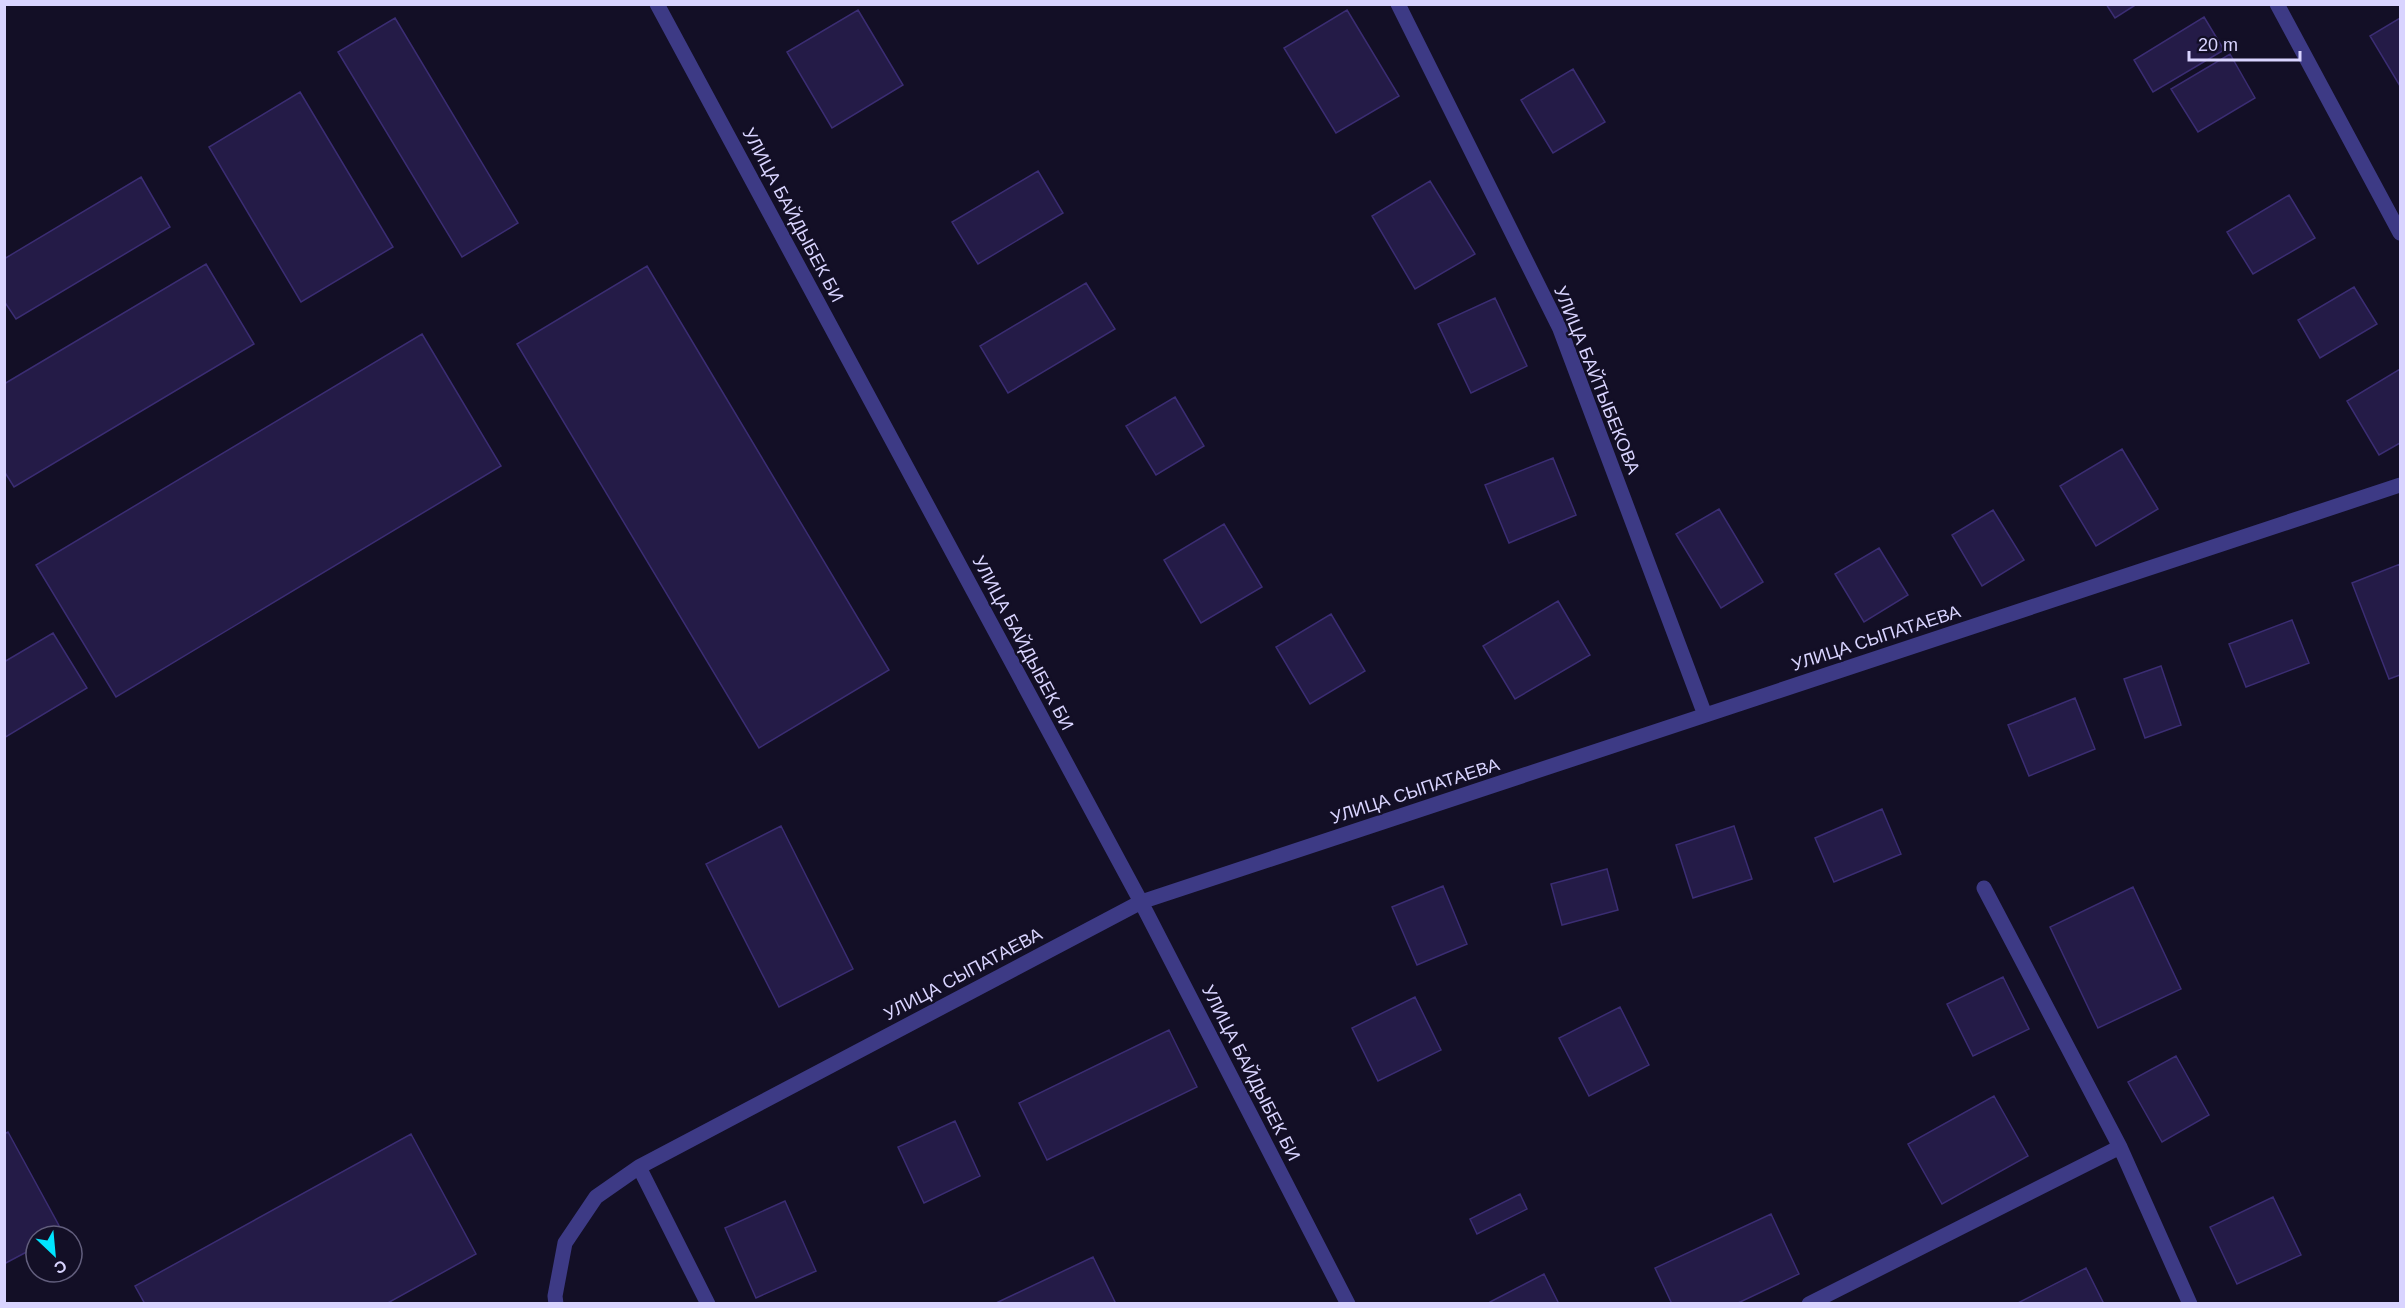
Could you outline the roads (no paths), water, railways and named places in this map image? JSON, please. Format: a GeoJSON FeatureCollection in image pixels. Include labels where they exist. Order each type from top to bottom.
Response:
{"type":"FeatureCollection","features":[{"type":"Feature","properties":{"kind":"street","name":"УЛИЦА БАЙДЫБЕК БИ"},"geometry":{"type":"LineString","coordinates":[[657,4],[1141,902],[1348,1304]]}},
{"type":"Feature","properties":{"kind":"street","name":"УЛИЦА БАЙТЫБЕКОВА"},"geometry":{"type":"LineString","coordinates":[[1398,4],[1560,329],[1705,715]]}},
{"type":"Feature","properties":{"kind":"street"},"geometry":{"type":"LineString","coordinates":[[2277,4],[2400,233]]}},
{"type":"Feature","properties":{"kind":"street","name":"УЛИЦА СЫПАТАЕВА"},"geometry":{"type":"LineString","coordinates":[[556,1304],[555,1296],[565,1243],[596,1197],[639,1167],[1141,902],[2400,485]]}},
{"type":"Feature","properties":{"kind":"street"},"geometry":{"type":"LineString","coordinates":[[1984,888],[2120,1147],[2190,1304]]}},
{"type":"Feature","properties":{"kind":"street"},"geometry":{"type":"LineString","coordinates":[[1809,1304],[2120,1147]]}},
{"type":"Feature","properties":{"kind":"street"},"geometry":{"type":"LineString","coordinates":[[639,1167],[708,1304]]}}]}
